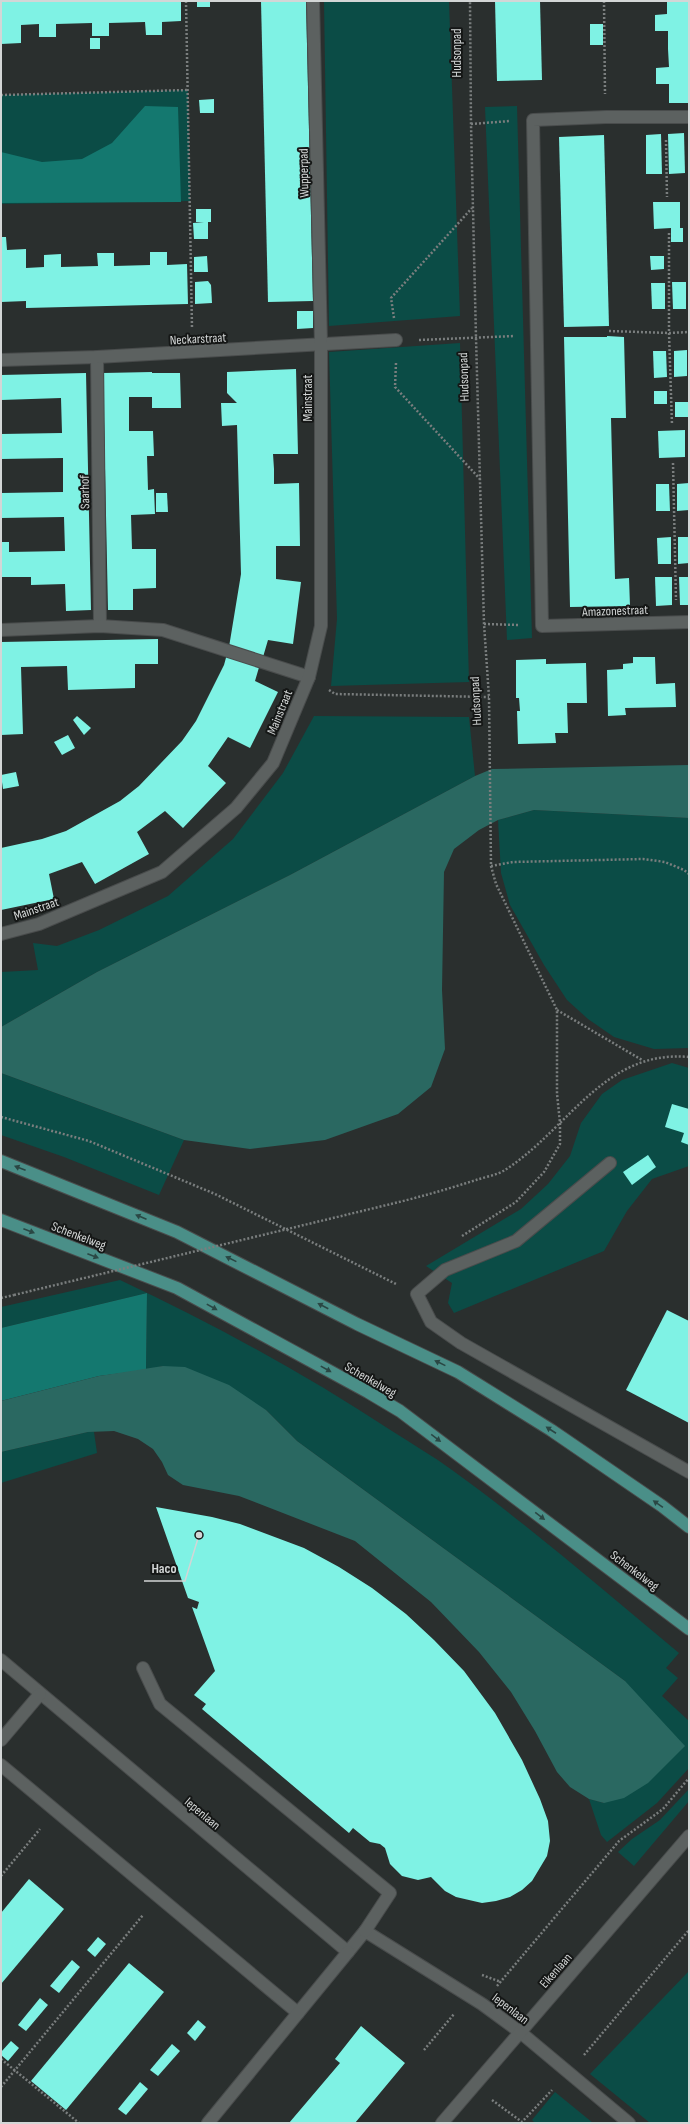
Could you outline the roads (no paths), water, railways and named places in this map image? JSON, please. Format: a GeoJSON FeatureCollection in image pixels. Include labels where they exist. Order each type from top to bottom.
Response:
{"type":"FeatureCollection","features":[{"type":"Feature","properties":{"kind":"main road"},"geometry":{"type":"LineString","coordinates":[[1,1161],[177,1232],[357,1324],[458,1372],[551,1430],[662,1506],[689,1527]]}},
{"type":"Feature","properties":{"kind":"main road","name":"Schenkelweg"},"geometry":{"type":"LineString","coordinates":[[1,1220],[177,1288],[400,1411],[689,1629]]}},
{"type":"Feature","properties":{"kind":"street","name":"Wupperpad"},"geometry":{"type":"LineString","coordinates":[[313,1],[321,344]]}},
{"type":"Feature","properties":{"kind":"street","name":"Amazonestraat"},"geometry":{"type":"LineString","coordinates":[[689,117],[606,117],[533,120],[542,626],[689,622]]}},
{"type":"Feature","properties":{"kind":"street","name":"Neckarstraat"},"geometry":{"type":"LineString","coordinates":[[1,360],[97,357],[396,340]]}},
{"type":"Feature","properties":{"kind":"street","name":"Mainstraat"},"geometry":{"type":"LineString","coordinates":[[1,934],[39,924],[162,872],[236,808],[273,763],[309,676],[321,626],[321,344]]}},
{"type":"Feature","properties":{"kind":"street","name":"Saarhof"},"geometry":{"type":"LineString","coordinates":[[97,357],[100,626]]}},
{"type":"Feature","properties":{"kind":"street"},"geometry":{"type":"LineString","coordinates":[[1,630],[100,626],[163,630],[309,676]]}},
{"type":"Feature","properties":{"kind":"street"},"geometry":{"type":"LineString","coordinates":[[610,1163],[516,1240],[445,1270],[417,1294],[431,1322],[461,1343],[689,1472]]}},
{"type":"Feature","properties":{"kind":"street","name":"Iepenlaan"},"geometry":{"type":"LineString","coordinates":[[1,1660],[348,1952]]}},
{"type":"Feature","properties":{"kind":"street"},"geometry":{"type":"LineString","coordinates":[[143,1668],[160,1704],[390,1892],[365,1931],[208,2123]]}},
{"type":"Feature","properties":{"kind":"street"},"geometry":{"type":"LineString","coordinates":[[1,1740],[40,1694]]}},
{"type":"Feature","properties":{"kind":"street"},"geometry":{"type":"LineString","coordinates":[[1,1765],[298,2013]]}},
{"type":"Feature","properties":{"kind":"street","name":"Eikenlaan"},"geometry":{"type":"LineString","coordinates":[[442,2123],[689,1836]]}},
{"type":"Feature","properties":{"kind":"street","name":"Iepenlaan"},"geometry":{"type":"LineString","coordinates":[[365,1931],[482,2004],[520,2032],[629,2123]]}},
{"type":"Feature","properties":{"kind":"place","name":"Haco"},"geometry":{"type":"Point","coordinates":[199,1535]}}]}
